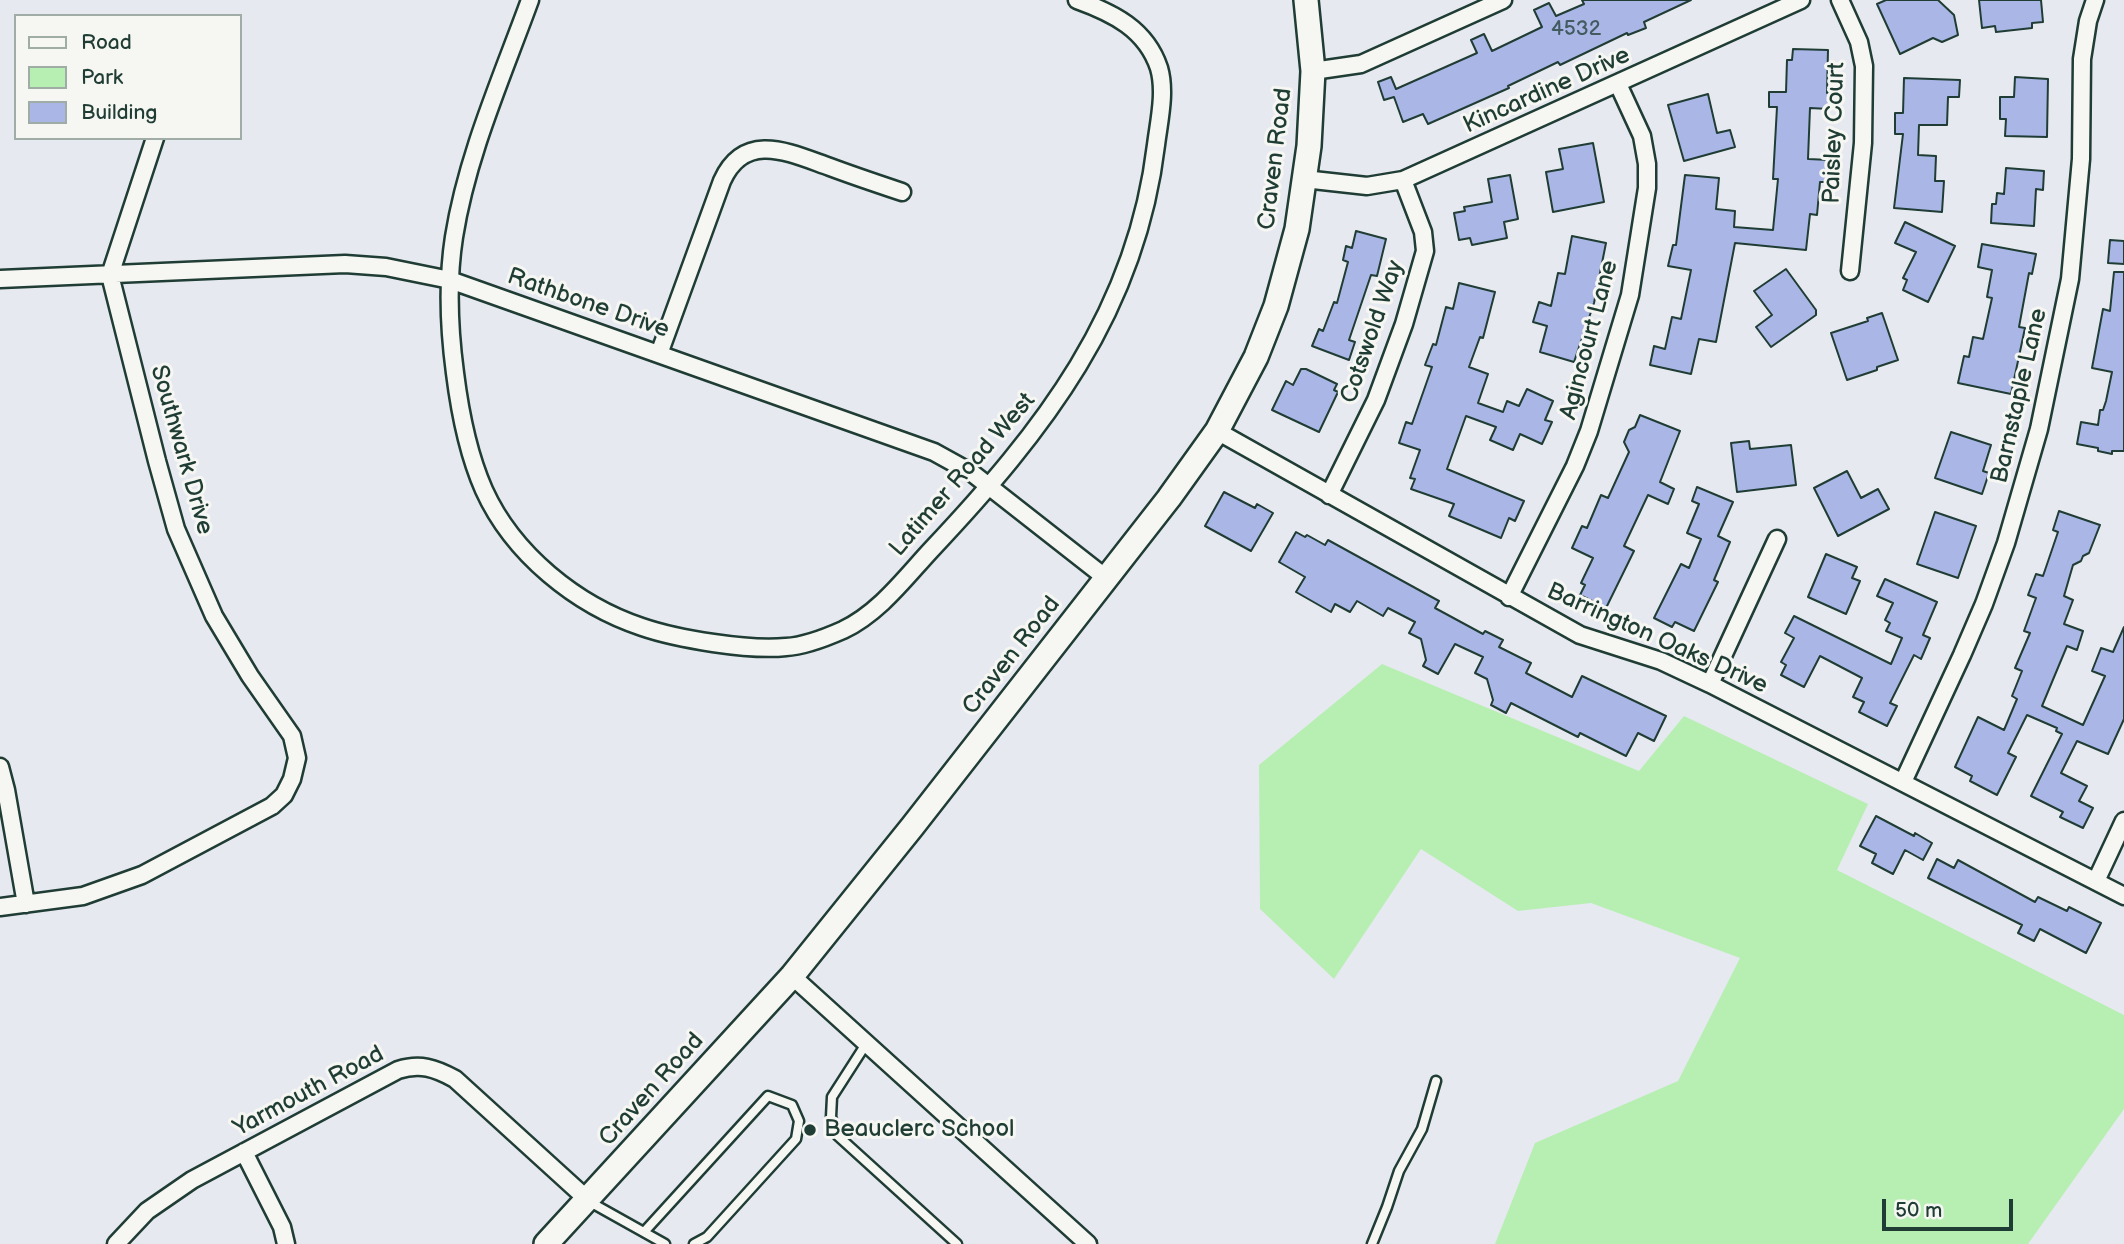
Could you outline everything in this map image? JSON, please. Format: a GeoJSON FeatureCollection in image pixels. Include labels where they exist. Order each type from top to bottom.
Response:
{"type":"FeatureCollection","features":[{"type":"Feature","properties":{"kind":"street","name":"Latimer Road West"},"geometry":{"type":"LineString","coordinates":[[530,0],[466,178],[454,238],[450,280],[450,336],[458,399],[472,457],[485,492],[521,545],[550,575],[575,595],[620,620],[671,635],[758,647],[788,647],[818,640],[848,628],[878,607],[990,487],[1054,405],[1090,346],[1118,290],[1140,229],[1153,171],[1162,93],[1160,71],[1140,35],[1127,23],[1102,9],[1077,0]]}},
{"type":"Feature","properties":{"kind":"street","name":"Craven Road"},"geometry":{"type":"LineString","coordinates":[[546,1244],[792,976],[1169,498],[1217,431],[1256,357],[1276,306],[1297,229],[1309,146],[1312,71],[1306,0]]}},
{"type":"Feature","properties":{"kind":"street"},"geometry":{"type":"LineString","coordinates":[[1312,71],[1361,64],[1503,0]]}},
{"type":"Feature","properties":{"kind":"street","name":"Kincardine Drive"},"geometry":{"type":"LineString","coordinates":[[1304,179],[1367,187],[1403,180],[1801,0]]}},
{"type":"Feature","properties":{"kind":"street","name":"Paisley Court"},"geometry":{"type":"LineString","coordinates":[[1840,0],[1859,42],[1864,66],[1863,143],[1850,271]]}},
{"type":"Feature","properties":{"kind":"street","name":"Barnstaple Lane"},"geometry":{"type":"LineString","coordinates":[[1903,782],[1984,604],[2006,544],[2039,429],[2070,279],[2081,159],[2082,59],[2088,22],[2095,0]]}},
{"type":"Feature","properties":{"kind":"street","name":"Agincourt Lane"},"geometry":{"type":"LineString","coordinates":[[1509,597],[1576,466],[1629,295],[1647,188],[1647,164],[1642,136],[1618,84]]}},
{"type":"Feature","properties":{"kind":"street"},"geometry":{"type":"LineString","coordinates":[[110,275],[154,140]]}},
{"type":"Feature","properties":{"kind":"street"},"geometry":{"type":"LineString","coordinates":[[659,354],[722,181],[734,160],[759,150],[783,151],[902,192]]}},
{"type":"Feature","properties":{"kind":"street","name":"Cotswold Way"},"geometry":{"type":"LineString","coordinates":[[1329,495],[1376,400],[1404,324],[1424,251],[1423,232],[1403,180]]}},
{"type":"Feature","properties":{"kind":"street","name":"Rathbone Drive"},"geometry":{"type":"LineString","coordinates":[[0,279],[345,264],[386,267],[450,280],[934,452],[962,466],[1106,578]]}},
{"type":"Feature","properties":{"kind":"street","name":"Southwark Drive"},"geometry":{"type":"LineString","coordinates":[[26,904],[83,896],[142,875],[272,806],[284,794],[292,779],[297,758],[292,736],[250,676],[214,616],[176,529],[156,461],[110,275]]}},
{"type":"Feature","properties":{"kind":"street","name":"Barrington Oaks Drive"},"geometry":{"type":"LineString","coordinates":[[1217,431],[1580,635],[1661,660],[2124,896]]}},
{"type":"Feature","properties":{"kind":"street"},"geometry":{"type":"LineString","coordinates":[[1710,684],[1777,539]]}},
{"type":"Feature","properties":{"kind":"street"},"geometry":{"type":"LineString","coordinates":[[0,767],[26,904],[0,907]]}},
{"type":"Feature","properties":{"kind":"street"},"geometry":{"type":"LineString","coordinates":[[2096,881],[2124,821]]}},
{"type":"Feature","properties":{"kind":"street"},"geometry":{"type":"LineString","coordinates":[[792,976],[1088,1244]]}},
{"type":"Feature","properties":{"kind":"street","name":"Yarmouth Road"},"geometry":{"type":"LineString","coordinates":[[116,1244],[147,1211],[192,1180],[398,1070],[413,1065],[435,1068],[455,1079],[588,1200]]}},
{"type":"Feature","properties":{"kind":"street"},"geometry":{"type":"LineString","coordinates":[[244,1152],[282,1227],[286,1244]]}},
{"type":"Feature","properties":{"kind":"lane"},"geometry":{"type":"LineString","coordinates":[[866,1044],[832,1097],[831,1117],[838,1136],[957,1244]]}},
{"type":"Feature","properties":{"kind":"lane"},"geometry":{"type":"LineString","coordinates":[[1372,1244],[1399,1171],[1422,1129],[1436,1080]]}},
{"type":"Feature","properties":{"kind":"lane"},"geometry":{"type":"LineString","coordinates":[[644,1232],[768,1096],[792,1105],[799,1121],[796,1139],[708,1237],[694,1244]]}},
{"type":"Feature","properties":{"kind":"lane"},"geometry":{"type":"LineString","coordinates":[[588,1200],[665,1244]]}},
{"type":"Feature","properties":{"kind":"green space"},"geometry":{"type":"Polygon","coordinates":[[[1382,664],[1639,771],[1684,716],[1868,804],[1837,870],[2124,1015],[2124,1109],[2028,1244],[1495,1244],[1535,1143],[1678,1081],[1740,958],[1591,903],[1518,911],[1421,849],[1334,979],[1260,909],[1259,765],[1382,664]]]}},
{"type":"Feature","properties":{"kind":"building"},"geometry":{"type":"Polygon","coordinates":[[[1582,0],[1691,0],[1644,22],[1646,28],[1628,35],[1627,33],[1560,65],[1558,62],[1508,86],[1509,88],[1428,124],[1423,114],[1403,122],[1394,97],[1384,100],[1378,82],[1391,77],[1396,89],[1477,53],[1471,40],[1484,34],[1492,51],[1542,27],[1534,10],[1549,3],[1556,16],[1584,4],[1582,0]]]}},
{"type":"Feature","properties":{"kind":"building"},"geometry":{"type":"Polygon","coordinates":[[[1886,0],[1938,0],[1954,15],[1958,35],[1942,42],[1933,38],[1900,54],[1877,4],[1886,0]]]}},
{"type":"Feature","properties":{"kind":"building"},"geometry":{"type":"Polygon","coordinates":[[[1979,0],[2041,0],[2043,22],[2032,23],[2032,28],[1996,32],[1995,26],[1982,28],[1979,0]]]}},
{"type":"Feature","properties":{"kind":"building"},"geometry":{"type":"Polygon","coordinates":[[[1793,49],[1828,50],[1829,109],[1810,108],[1808,159],[1830,160],[1828,182],[1820,182],[1817,215],[1810,214],[1806,250],[1735,243],[1716,342],[1699,339],[1691,374],[1650,365],[1654,346],[1665,349],[1672,317],[1681,319],[1691,270],[1668,266],[1673,245],[1676,245],[1685,175],[1719,178],[1716,209],[1735,211],[1734,227],[1773,230],[1778,179],[1773,179],[1777,107],[1769,107],[1769,92],[1786,92],[1787,60],[1792,60],[1793,49]]]}},
{"type":"Feature","properties":{"kind":"building"},"geometry":{"type":"Polygon","coordinates":[[[2015,77],[2048,79],[2047,137],[2005,136],[2006,119],[2000,119],[2000,97],[2014,97],[2015,77]]]}},
{"type":"Feature","properties":{"kind":"building"},"geometry":{"type":"Polygon","coordinates":[[[1904,78],[1960,80],[1959,97],[1948,97],[1947,125],[1919,125],[1918,155],[1936,156],[1935,181],[1944,181],[1942,212],[1894,208],[1903,134],[1895,134],[1895,113],[1903,113],[1904,78]]]}},
{"type":"Feature","properties":{"kind":"building"},"geometry":{"type":"Polygon","coordinates":[[[1708,94],[1717,133],[1730,130],[1735,147],[1684,161],[1668,105],[1708,94]]]}},
{"type":"Feature","properties":{"kind":"building"},"geometry":{"type":"Polygon","coordinates":[[[1593,143],[1604,202],[1553,212],[1546,172],[1563,169],[1559,149],[1593,143]]]}},
{"type":"Feature","properties":{"kind":"building"},"geometry":{"type":"Polygon","coordinates":[[[2006,168],[2044,171],[2043,190],[2036,189],[2034,226],[1991,223],[1992,204],[1996,204],[1997,193],[2004,194],[2006,168]]]}},
{"type":"Feature","properties":{"kind":"building"},"geometry":{"type":"Polygon","coordinates":[[[1510,175],[1518,219],[1504,222],[1507,238],[1472,245],[1470,238],[1459,240],[1454,213],[1465,211],[1464,207],[1492,202],[1488,179],[1510,175]]]}},
{"type":"Feature","properties":{"kind":"building"},"geometry":{"type":"Polygon","coordinates":[[[1905,222],[1955,246],[1928,302],[1903,290],[1907,280],[1903,278],[1916,252],[1895,243],[1905,222]]]}},
{"type":"Feature","properties":{"kind":"building"},"geometry":{"type":"Polygon","coordinates":[[[1356,231],[1386,239],[1377,276],[1371,275],[1349,340],[1355,342],[1349,360],[1312,346],[1319,329],[1323,331],[1334,302],[1337,303],[1348,262],[1343,260],[1346,246],[1352,248],[1356,231]]]}},
{"type":"Feature","properties":{"kind":"building"},"geometry":{"type":"Polygon","coordinates":[[[1572,236],[1606,243],[1594,303],[1574,362],[1540,352],[1547,326],[1533,322],[1539,302],[1551,306],[1558,273],[1565,274],[1572,236]]]}},
{"type":"Feature","properties":{"kind":"building"},"geometry":{"type":"Polygon","coordinates":[[[2110,240],[2124,241],[2124,264],[2108,263],[2110,240]]]}},
{"type":"Feature","properties":{"kind":"building"},"geometry":{"type":"Polygon","coordinates":[[[1982,244],[2036,254],[2032,274],[2029,273],[2019,327],[2025,328],[2011,394],[1958,383],[1964,356],[1969,357],[1973,337],[1983,339],[1992,298],[1987,297],[1992,270],[1978,267],[1982,244]]]}},
{"type":"Feature","properties":{"kind":"building"},"geometry":{"type":"Polygon","coordinates":[[[1786,269],[1816,310],[1816,315],[1771,347],[1756,327],[1772,315],[1754,291],[1786,269]]]}},
{"type":"Feature","properties":{"kind":"building"},"geometry":{"type":"Polygon","coordinates":[[[2114,272],[2124,272],[2124,451],[2112,451],[2112,454],[2077,444],[2081,422],[2098,425],[2100,410],[2103,410],[2106,401],[2112,372],[2092,368],[2103,309],[2110,311],[2114,272]]]}},
{"type":"Feature","properties":{"kind":"building"},"geometry":{"type":"Polygon","coordinates":[[[1459,283],[1495,292],[1483,338],[1480,337],[1469,367],[1488,374],[1478,403],[1503,412],[1507,401],[1519,406],[1527,389],[1553,401],[1545,420],[1552,422],[1542,444],[1520,434],[1513,450],[1490,440],[1496,427],[1466,416],[1447,469],[1524,501],[1515,521],[1509,518],[1501,538],[1449,516],[1454,504],[1411,489],[1415,479],[1410,478],[1420,450],[1399,443],[1406,422],[1412,424],[1432,367],[1425,365],[1433,344],[1436,345],[1446,307],[1453,309],[1459,283]]]}},
{"type":"Feature","properties":{"kind":"building"},"geometry":{"type":"Polygon","coordinates":[[[1882,313],[1898,360],[1847,380],[1831,333],[1868,321],[1867,318],[1882,313]]]}},
{"type":"Feature","properties":{"kind":"building"},"geometry":{"type":"Polygon","coordinates":[[[1301,369],[1337,384],[1334,390],[1338,392],[1319,432],[1272,410],[1286,381],[1293,385],[1301,369]]]}},
{"type":"Feature","properties":{"kind":"building"},"geometry":{"type":"Polygon","coordinates":[[[1640,415],[1680,431],[1660,482],[1674,489],[1668,504],[1648,495],[1624,546],[1634,551],[1606,608],[1580,595],[1585,585],[1581,583],[1593,558],[1572,548],[1582,526],[1587,528],[1601,495],[1608,498],[1629,452],[1624,442],[1640,415]]]}},
{"type":"Feature","properties":{"kind":"building"},"geometry":{"type":"Polygon","coordinates":[[[1951,432],[1991,445],[1983,471],[1989,473],[1982,494],[1935,478],[1951,432]]]}},
{"type":"Feature","properties":{"kind":"building"},"geometry":{"type":"Polygon","coordinates":[[[1749,441],[1750,449],[1791,445],[1796,485],[1737,492],[1731,443],[1749,441]]]}},
{"type":"Feature","properties":{"kind":"building"},"geometry":{"type":"Polygon","coordinates":[[[1847,471],[1861,498],[1878,489],[1889,509],[1838,536],[1814,488],[1847,471]]]}},
{"type":"Feature","properties":{"kind":"building"},"geometry":{"type":"Polygon","coordinates":[[[1697,487],[1733,502],[1718,536],[1730,542],[1714,580],[1718,582],[1694,631],[1675,622],[1672,627],[1654,618],[1681,564],[1689,568],[1701,539],[1687,533],[1699,504],[1692,501],[1697,487]]]}},
{"type":"Feature","properties":{"kind":"building"},"geometry":{"type":"Polygon","coordinates":[[[1224,492],[1255,508],[1257,504],[1273,513],[1251,551],[1205,526],[1224,492]]]}},
{"type":"Feature","properties":{"kind":"building"},"geometry":{"type":"Polygon","coordinates":[[[2059,511],[2100,525],[2089,553],[2073,565],[2064,596],[2073,600],[2064,624],[2083,631],[2077,650],[2067,646],[2042,706],[2083,725],[2105,676],[2092,671],[2101,648],[2113,652],[2124,627],[2124,719],[2108,754],[2077,741],[2061,773],[2087,786],[2079,801],[2093,808],[2083,828],[2060,817],[2063,812],[2031,796],[2062,734],[2056,731],[2057,728],[2027,715],[2008,753],[2016,757],[1997,795],[1970,781],[1972,776],[1955,767],[1978,717],[2004,730],[2017,699],[2012,696],[2022,671],[2015,668],[2030,633],[2024,631],[2036,598],[2028,595],[2036,574],[2043,576],[2058,532],[2053,530],[2059,511]]]}},
{"type":"Feature","properties":{"kind":"building"},"geometry":{"type":"Polygon","coordinates":[[[1935,512],[1976,526],[1958,578],[1917,564],[1935,512]]]}},
{"type":"Feature","properties":{"kind":"building"},"geometry":{"type":"Polygon","coordinates":[[[1296,532],[1325,545],[1328,540],[1439,601],[1435,608],[1483,634],[1485,631],[1503,640],[1499,647],[1531,663],[1526,673],[1572,697],[1582,676],[1666,716],[1654,741],[1638,733],[1626,756],[1580,733],[1578,737],[1511,703],[1506,713],[1491,705],[1493,700],[1487,679],[1475,673],[1483,657],[1455,644],[1438,674],[1423,666],[1426,660],[1421,639],[1409,633],[1415,622],[1388,608],[1383,616],[1357,601],[1350,612],[1335,604],[1331,612],[1296,592],[1305,577],[1279,562],[1296,532]]]}},
{"type":"Feature","properties":{"kind":"building"},"geometry":{"type":"Polygon","coordinates":[[[1826,554],[1857,567],[1852,578],[1860,581],[1846,614],[1808,597],[1826,554]]]}},
{"type":"Feature","properties":{"kind":"building"},"geometry":{"type":"Polygon","coordinates":[[[1885,579],[1937,602],[1923,635],[1930,638],[1921,659],[1914,655],[1890,703],[1897,706],[1887,726],[1859,712],[1864,702],[1853,697],[1862,678],[1820,656],[1804,687],[1781,675],[1786,665],[1781,662],[1794,638],[1785,633],[1794,616],[1891,664],[1902,638],[1886,631],[1890,623],[1885,620],[1893,603],[1877,596],[1885,579]]]}},
{"type":"Feature","properties":{"kind":"building"},"geometry":{"type":"Polygon","coordinates":[[[1876,816],[1932,843],[1923,860],[1905,850],[1893,874],[1872,863],[1876,854],[1860,846],[1876,816]]]}},
{"type":"Feature","properties":{"kind":"building"},"geometry":{"type":"Polygon","coordinates":[[[1937,859],[1954,868],[1958,860],[2035,902],[2038,897],[2067,911],[2069,907],[2101,923],[2086,953],[2040,929],[2034,941],[2018,933],[2022,925],[1928,878],[1937,859]]]}},
{"type":"Feature","properties":{"kind":"place","name":"Beauclerc School"},"geometry":{"type":"Point","coordinates":[810,1130]}}]}
